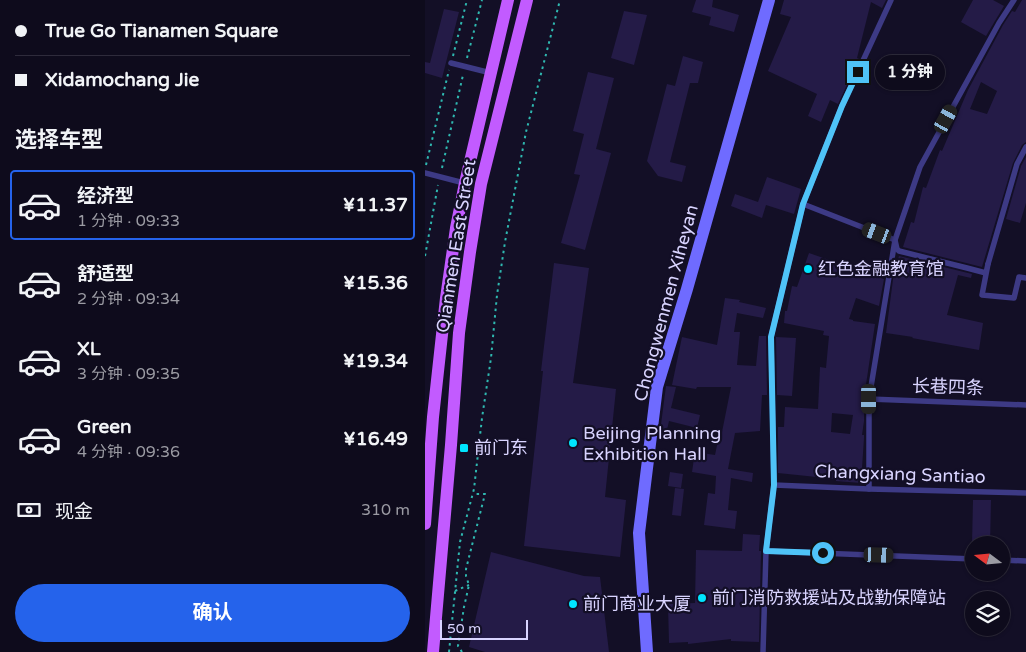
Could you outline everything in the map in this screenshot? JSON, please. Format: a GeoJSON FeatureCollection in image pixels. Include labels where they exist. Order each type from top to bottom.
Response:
{"type":"FeatureCollection","features":[{"type":"Feature","properties":{"kind":"main road","name":"Qianmen East Street"},"geometry":{"type":"LineString","coordinates":[[425,524],[429,416],[454,237],[508,0]]}},
{"type":"Feature","properties":{"kind":"main road","name":"Qianmen East Street"},"geometry":{"type":"LineString","coordinates":[[433,652],[459,333],[470,252],[481,184],[527,0]]}},
{"type":"Feature","properties":{"kind":"street","name":"Chongwenmen Xiheyan"},"geometry":{"type":"LineString","coordinates":[[647,652],[639,533],[657,387],[769,0]]}},
{"type":"Feature","properties":{"kind":"lane"},"geometry":{"type":"LineString","coordinates":[[763,652],[766,551],[774,485],[771,337],[803,204],[842,106],[891,0]]}},
{"type":"Feature","properties":{"kind":"lane"},"geometry":{"type":"LineString","coordinates":[[869,489],[869,399],[895,240],[920,167],[999,23],[1014,0]]}},
{"type":"Feature","properties":{"kind":"lane"},"geometry":{"type":"LineString","coordinates":[[451,63],[491,73]]}},
{"type":"Feature","properties":{"kind":"lane"},"geometry":{"type":"LineString","coordinates":[[895,240],[899,251],[986,273],[1017,164],[1026,147]]}},
{"type":"Feature","properties":{"kind":"lane"},"geometry":{"type":"LineString","coordinates":[[425,172],[465,183]]}},
{"type":"Feature","properties":{"kind":"lane"},"geometry":{"type":"LineString","coordinates":[[803,204],[895,240]]}},
{"type":"Feature","properties":{"kind":"lane"},"geometry":{"type":"LineString","coordinates":[[989,264],[982,295],[1014,298],[1019,277],[1026,278]]}},
{"type":"Feature","properties":{"kind":"lane","name":"长巷四条"},"geometry":{"type":"LineString","coordinates":[[869,399],[1026,405]]}},
{"type":"Feature","properties":{"kind":"lane","name":"Changxiang Santiao"},"geometry":{"type":"LineString","coordinates":[[774,485],[1026,493]]}},
{"type":"Feature","properties":{"kind":"lane"},"geometry":{"type":"LineString","coordinates":[[766,551],[965,559]]}},
{"type":"Feature","properties":{"kind":"lane"},"geometry":{"type":"LineString","coordinates":[[1010,560],[1026,561]]}},
{"type":"Feature","properties":{"kind":"path"},"geometry":{"type":"LineString","coordinates":[[425,172],[467,0]]}},
{"type":"Feature","properties":{"kind":"path"},"geometry":{"type":"LineString","coordinates":[[425,256],[439,177],[481,0]]}},
{"type":"Feature","properties":{"kind":"path"},"geometry":{"type":"LineString","coordinates":[[449,652],[460,542],[473,494],[505,242],[526,132],[560,0]]}},
{"type":"Feature","properties":{"kind":"path"},"geometry":{"type":"LineString","coordinates":[[463,652],[458,646],[469,585],[466,569],[485,494],[473,494]]}},
{"type":"Feature","properties":{"kind":"path"},"geometry":{"type":"LineString","coordinates":[[455,590],[469,585]]}},
{"type":"Feature","properties":{"kind":"building"},"geometry":{"type":"Polygon","coordinates":[[[696,0],[713,0],[712,7],[739,15],[734,32],[709,25],[711,17],[692,12],[696,0]]]}},
{"type":"Feature","properties":{"kind":"building"},"geometry":{"type":"Polygon","coordinates":[[[784,0],[886,0],[882,8],[871,2],[857,58],[859,59],[838,104],[830,100],[821,122],[808,116],[817,94],[768,71],[791,17],[780,14],[784,0]]]}},
{"type":"Feature","properties":{"kind":"building"},"geometry":{"type":"Polygon","coordinates":[[[973,0],[993,0],[1004,6],[986,36],[961,22],[973,0]]]}},
{"type":"Feature","properties":{"kind":"building"},"geometry":{"type":"Polygon","coordinates":[[[1022,0],[1026,0],[1026,142],[1022,145],[1013,163],[982,267],[903,247],[911,222],[914,223],[923,187],[926,188],[940,150],[942,151],[968,90],[1003,25],[1012,11],[1015,12],[1022,0]],[[981,82],[970,109],[987,114],[997,91],[981,82]]]}},
{"type":"Feature","properties":{"kind":"building"},"geometry":{"type":"Polygon","coordinates":[[[444,9],[459,12],[442,78],[425,73],[425,62],[430,63],[444,9]]]}},
{"type":"Feature","properties":{"kind":"building"},"geometry":{"type":"Polygon","coordinates":[[[624,11],[647,15],[634,65],[611,58],[624,11]]]}},
{"type":"Feature","properties":{"kind":"building"},"geometry":{"type":"Polygon","coordinates":[[[683,56],[703,62],[698,83],[690,83],[670,162],[686,166],[682,182],[658,176],[647,161],[667,84],[675,86],[683,56]]]}},
{"type":"Feature","properties":{"kind":"building"},"geometry":{"type":"Polygon","coordinates":[[[588,72],[614,78],[596,149],[611,153],[585,250],[561,243],[580,175],[574,174],[584,134],[573,131],[588,72]]]}},
{"type":"Feature","properties":{"kind":"building"},"geometry":{"type":"Polygon","coordinates":[[[1026,157],[1026,203],[1020,223],[1006,219],[1021,166],[1026,157]]]}},
{"type":"Feature","properties":{"kind":"building"},"geometry":{"type":"Polygon","coordinates":[[[767,177],[801,189],[794,214],[766,205],[762,218],[731,206],[735,194],[758,202],[767,177]]]}},
{"type":"Feature","properties":{"kind":"building"},"geometry":{"type":"Polygon","coordinates":[[[809,253],[884,279],[879,306],[856,298],[849,319],[875,324],[864,398],[861,483],[778,473],[778,427],[784,427],[785,407],[818,409],[820,367],[826,368],[829,336],[823,335],[824,331],[784,323],[785,311],[787,311],[792,286],[797,287],[809,253]],[[832,413],[831,432],[850,434],[853,415],[832,413]]]}},
{"type":"Feature","properties":{"kind":"building"},"geometry":{"type":"Polygon","coordinates":[[[899,256],[972,274],[971,278],[958,275],[947,315],[983,323],[979,350],[886,333],[894,272],[899,256]]]}},
{"type":"Feature","properties":{"kind":"building","name":"Beijing Planning Exhibition Hall"},"geometry":{"type":"Polygon","coordinates":[[[554,263],[589,268],[573,383],[616,389],[605,497],[626,500],[620,557],[524,546],[543,371],[541,371],[554,263]]]}},
{"type":"Feature","properties":{"kind":"building"},"geometry":{"type":"Polygon","coordinates":[[[725,298],[740,300],[739,302],[766,308],[763,318],[737,313],[734,332],[740,332],[737,365],[756,366],[759,336],[766,336],[767,395],[762,395],[760,431],[735,433],[728,469],[753,473],[752,482],[731,478],[728,510],[737,511],[735,529],[704,525],[708,493],[715,494],[716,476],[692,472],[695,452],[715,455],[720,431],[722,432],[731,387],[697,387],[696,389],[672,385],[682,337],[717,345],[725,298]]]}},
{"type":"Feature","properties":{"kind":"building"},"geometry":{"type":"Polygon","coordinates":[[[776,337],[796,338],[792,396],[777,395],[776,337]]]}},
{"type":"Feature","properties":{"kind":"building"},"geometry":{"type":"Polygon","coordinates":[[[666,386],[676,387],[671,408],[700,415],[697,428],[669,421],[666,434],[660,432],[666,386]]]}},
{"type":"Feature","properties":{"kind":"building"},"geometry":{"type":"Polygon","coordinates":[[[670,472],[683,474],[681,488],[668,486],[670,472]]]}},
{"type":"Feature","properties":{"kind":"building"},"geometry":{"type":"Polygon","coordinates":[[[675,488],[684,489],[681,516],[672,515],[675,488]]]}},
{"type":"Feature","properties":{"kind":"building"},"geometry":{"type":"Polygon","coordinates":[[[973,500],[991,500],[990,536],[972,536],[973,500]]]}},
{"type":"Feature","properties":{"kind":"building"},"geometry":{"type":"Polygon","coordinates":[[[743,534],[760,535],[759,642],[731,641],[731,639],[688,644],[688,642],[669,643],[668,604],[695,603],[696,550],[742,551],[743,534]]]}},
{"type":"Feature","properties":{"kind":"building"},"geometry":{"type":"Polygon","coordinates":[[[491,552],[584,576],[600,577],[609,652],[485,652],[469,647],[491,552]]]}},
{"type":"Feature","properties":{"kind":"place","name":"红色金融教育馆"},"geometry":{"type":"Point","coordinates":[808,269]}},
{"type":"Feature","properties":{"kind":"place","name":"Beijing Planning Exhibition Hall"},"geometry":{"type":"Point","coordinates":[573,443]}},
{"type":"Feature","properties":{"kind":"place","name":"前门东"},"geometry":{"type":"Point","coordinates":[464,448]}},
{"type":"Feature","properties":{"kind":"place","name":"前门消防救援站及战勤保障站"},"geometry":{"type":"Point","coordinates":[702,598]}},
{"type":"Feature","properties":{"kind":"place","name":"前门商业大厦"},"geometry":{"type":"Point","coordinates":[573,604]}},
{"type":"Feature","properties":{"kind":"route"},"geometry":{"type":"LineString","coordinates":[[823,553],[766,551],[774,485],[771,337],[803,204],[842,106],[858,72]]}}]}
